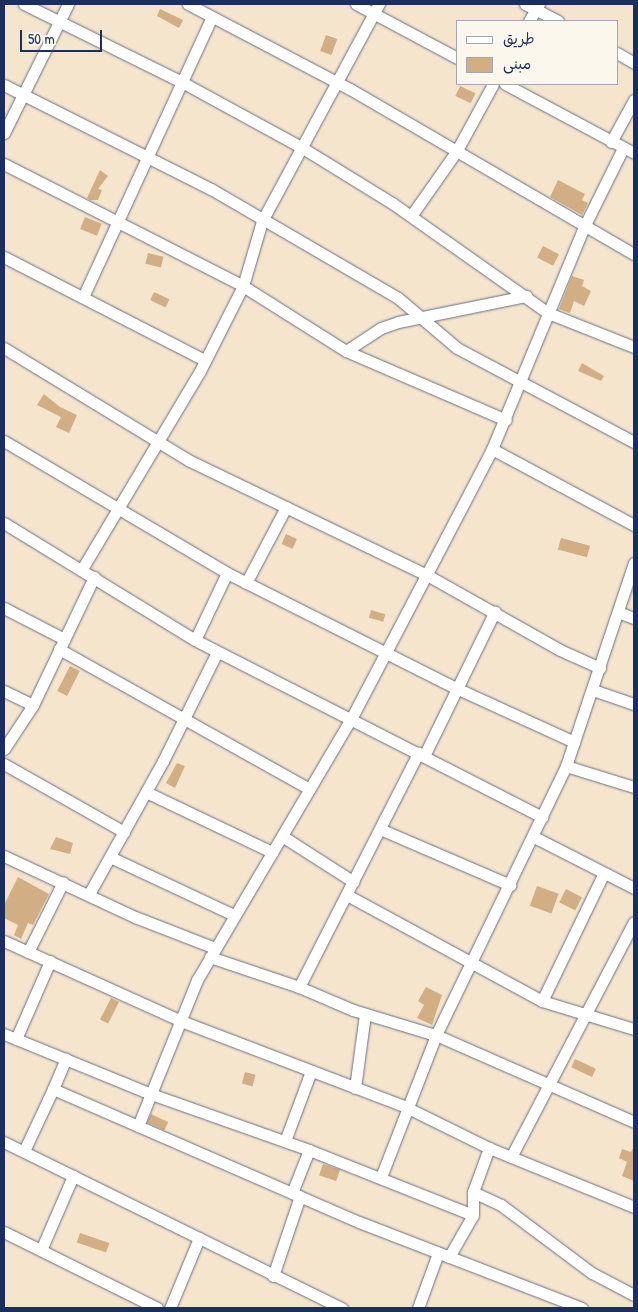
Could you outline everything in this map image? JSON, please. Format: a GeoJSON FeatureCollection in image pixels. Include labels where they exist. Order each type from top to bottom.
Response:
{"type":"FeatureCollection","features":[{"type":"Feature","properties":{"kind":"street"},"geometry":{"type":"LineString","coordinates":[[24,4],[180,81],[301,147],[411,216],[526,296],[548,314],[634,347]]}},
{"type":"Feature","properties":{"kind":"street"},"geometry":{"type":"LineString","coordinates":[[4,133],[68,4]]}},
{"type":"Feature","properties":{"kind":"street"},"geometry":{"type":"LineString","coordinates":[[188,4],[338,82],[634,254]]}},
{"type":"Feature","properties":{"kind":"street"},"geometry":{"type":"LineString","coordinates":[[356,4],[376,8],[456,57]]}},
{"type":"Feature","properties":{"kind":"street"},"geometry":{"type":"LineString","coordinates":[[525,4],[538,7],[557,20]]}},
{"type":"Feature","properties":{"kind":"street"},"geometry":{"type":"LineString","coordinates":[[530,20],[538,7]]}},
{"type":"Feature","properties":{"kind":"street"},"geometry":{"type":"LineString","coordinates":[[82,569],[120,509],[158,443],[243,286],[262,221],[376,8]]}},
{"type":"Feature","properties":{"kind":"street"},"geometry":{"type":"LineString","coordinates":[[83,297],[180,81],[212,17]]}},
{"type":"Feature","properties":{"kind":"street"},"geometry":{"type":"LineString","coordinates":[[618,55],[634,63]]}},
{"type":"Feature","properties":{"kind":"street"},"geometry":{"type":"LineString","coordinates":[[4,85],[147,155],[390,293],[457,348],[634,442]]}},
{"type":"Feature","properties":{"kind":"street"},"geometry":{"type":"LineString","coordinates":[[411,216],[456,152],[492,85]]}},
{"type":"Feature","properties":{"kind":"street"},"geometry":{"type":"LineString","coordinates":[[138,1126],[180,1020],[213,952],[351,719],[492,449],[506,420],[585,225],[629,150],[507,85]]}},
{"type":"Feature","properties":{"kind":"street"},"geometry":{"type":"LineString","coordinates":[[611,142],[634,100]]}},
{"type":"Feature","properties":{"kind":"street"},"geometry":{"type":"LineString","coordinates":[[4,164],[118,220],[243,286],[346,351],[506,420]]}},
{"type":"Feature","properties":{"kind":"street"},"geometry":{"type":"LineString","coordinates":[[4,257],[204,360]]}},
{"type":"Feature","properties":{"kind":"street"},"geometry":{"type":"LineString","coordinates":[[346,351],[381,328],[526,296]]}},
{"type":"Feature","properties":{"kind":"street"},"geometry":{"type":"LineString","coordinates":[[4,348],[158,443],[286,508],[427,575],[495,611],[560,650],[600,668]]}},
{"type":"Feature","properties":{"kind":"street"},"geometry":{"type":"LineString","coordinates":[[4,441],[227,573],[456,688],[574,742]]}},
{"type":"Feature","properties":{"kind":"street"},"geometry":{"type":"LineString","coordinates":[[492,449],[634,525]]}},
{"type":"Feature","properties":{"kind":"street"},"geometry":{"type":"LineString","coordinates":[[246,583],[286,508]]}},
{"type":"Feature","properties":{"kind":"street"},"geometry":{"type":"LineString","coordinates":[[4,523],[82,569],[195,640],[543,817]]}},
{"type":"Feature","properties":{"kind":"street"},"geometry":{"type":"LineString","coordinates":[[381,1177],[406,1107],[436,1035],[534,837],[566,766],[634,563]]}},
{"type":"Feature","properties":{"kind":"street"},"geometry":{"type":"LineString","coordinates":[[195,640],[227,573]]}},
{"type":"Feature","properties":{"kind":"street"},"geometry":{"type":"LineString","coordinates":[[4,749],[33,705],[94,577]]}},
{"type":"Feature","properties":{"kind":"street"},"geometry":{"type":"LineString","coordinates":[[4,608],[184,720],[310,789]]}},
{"type":"Feature","properties":{"kind":"street"},"geometry":{"type":"LineString","coordinates":[[298,986],[495,611]]}},
{"type":"Feature","properties":{"kind":"street"},"geometry":{"type":"LineString","coordinates":[[618,612],[634,618]]}},
{"type":"Feature","properties":{"kind":"street"},"geometry":{"type":"LineString","coordinates":[[89,894],[146,792],[218,652]]}},
{"type":"Feature","properties":{"kind":"street"},"geometry":{"type":"LineString","coordinates":[[593,690],[634,704]]}},
{"type":"Feature","properties":{"kind":"street"},"geometry":{"type":"LineString","coordinates":[[4,691],[33,705]]}},
{"type":"Feature","properties":{"kind":"street"},"geometry":{"type":"LineString","coordinates":[[4,764],[124,832]]}},
{"type":"Feature","properties":{"kind":"street"},"geometry":{"type":"LineString","coordinates":[[566,766],[634,787]]}},
{"type":"Feature","properties":{"kind":"street"},"geometry":{"type":"LineString","coordinates":[[146,792],[272,852]]}},
{"type":"Feature","properties":{"kind":"street"},"geometry":{"type":"LineString","coordinates":[[380,829],[510,885]]}},
{"type":"Feature","properties":{"kind":"street"},"geometry":{"type":"LineString","coordinates":[[282,836],[354,882]]}},
{"type":"Feature","properties":{"kind":"street"},"geometry":{"type":"LineString","coordinates":[[534,837],[634,888]]}},
{"type":"Feature","properties":{"kind":"street"},"geometry":{"type":"LineString","coordinates":[[4,856],[213,952],[365,1014],[436,1035],[634,1122]]}},
{"type":"Feature","properties":{"kind":"street"},"geometry":{"type":"LineString","coordinates":[[110,857],[234,915]]}},
{"type":"Feature","properties":{"kind":"street"},"geometry":{"type":"LineString","coordinates":[[542,1001],[604,872]]}},
{"type":"Feature","properties":{"kind":"street"},"geometry":{"type":"LineString","coordinates":[[28,952],[63,882]]}},
{"type":"Feature","properties":{"kind":"street"},"geometry":{"type":"LineString","coordinates":[[347,895],[472,965],[542,1001],[634,1029]]}},
{"type":"Feature","properties":{"kind":"street"},"geometry":{"type":"LineString","coordinates":[[511,1157],[584,1014],[630,937],[634,922]]}},
{"type":"Feature","properties":{"kind":"street"},"geometry":{"type":"LineString","coordinates":[[4,941],[180,1020],[406,1107],[490,1148],[634,1207]]}},
{"type":"Feature","properties":{"kind":"street"},"geometry":{"type":"LineString","coordinates":[[16,1039],[50,961]]}},
{"type":"Feature","properties":{"kind":"street"},"geometry":{"type":"LineString","coordinates":[[355,1088],[365,1014]]}},
{"type":"Feature","properties":{"kind":"street"},"geometry":{"type":"LineString","coordinates":[[4,1034],[151,1094],[381,1177],[473,1215]]}},
{"type":"Feature","properties":{"kind":"street"},"geometry":{"type":"LineString","coordinates":[[24,1152],[66,1059]]}},
{"type":"Feature","properties":{"kind":"street"},"geometry":{"type":"LineString","coordinates":[[285,1141],[311,1071]]}},
{"type":"Feature","properties":{"kind":"street"},"geometry":{"type":"LineString","coordinates":[[53,1089],[296,1195],[443,1255],[582,1308]]}},
{"type":"Feature","properties":{"kind":"street"},"geometry":{"type":"LineString","coordinates":[[4,1142],[273,1276],[342,1308]]}},
{"type":"Feature","properties":{"kind":"street"},"geometry":{"type":"LineString","coordinates":[[418,1308],[443,1255],[473,1215],[473,1192],[490,1148]]}},
{"type":"Feature","properties":{"kind":"street"},"geometry":{"type":"LineString","coordinates":[[273,1276],[309,1150]]}},
{"type":"Feature","properties":{"kind":"street"},"geometry":{"type":"LineString","coordinates":[[41,1250],[73,1176]]}},
{"type":"Feature","properties":{"kind":"street"},"geometry":{"type":"LineString","coordinates":[[473,1192],[501,1205],[598,1277],[634,1295]]}},
{"type":"Feature","properties":{"kind":"street"},"geometry":{"type":"LineString","coordinates":[[4,1232],[157,1308]]}},
{"type":"Feature","properties":{"kind":"street"},"geometry":{"type":"LineString","coordinates":[[170,1308],[199,1238]]}},
{"type":"Feature","properties":{"kind":"building"},"geometry":{"type":"Polygon","coordinates":[[[160,9],[183,20],[179,28],[157,16],[160,9]]]}},
{"type":"Feature","properties":{"kind":"building"},"geometry":{"type":"Polygon","coordinates":[[[326,35],[337,39],[331,55],[320,51],[326,35]]]}},
{"type":"Feature","properties":{"kind":"building"},"geometry":{"type":"Polygon","coordinates":[[[460,86],[475,93],[471,103],[455,96],[460,86]]]}},
{"type":"Feature","properties":{"kind":"building"},"geometry":{"type":"Polygon","coordinates":[[[100,170],[108,176],[98,189],[102,190],[98,200],[90,200],[87,198],[100,170]]]}},
{"type":"Feature","properties":{"kind":"building"},"geometry":{"type":"Polygon","coordinates":[[[558,180],[585,194],[582,200],[588,203],[582,215],[550,197],[558,180]]]}},
{"type":"Feature","properties":{"kind":"building"},"geometry":{"type":"Polygon","coordinates":[[[85,217],[102,224],[97,236],[80,229],[85,217]]]}},
{"type":"Feature","properties":{"kind":"building"},"geometry":{"type":"Polygon","coordinates":[[[543,246],[559,254],[553,266],[537,258],[543,246]]]}},
{"type":"Feature","properties":{"kind":"building"},"geometry":{"type":"Polygon","coordinates":[[[148,253],[164,257],[161,268],[145,264],[148,253]]]}},
{"type":"Feature","properties":{"kind":"building"},"geometry":{"type":"Polygon","coordinates":[[[572,276],[584,280],[582,286],[591,291],[584,306],[574,301],[570,313],[559,309],[572,276]]]}},
{"type":"Feature","properties":{"kind":"building"},"geometry":{"type":"Polygon","coordinates":[[[154,292],[169,299],[166,307],[150,300],[154,292]]]}},
{"type":"Feature","properties":{"kind":"building"},"geometry":{"type":"Polygon","coordinates":[[[582,363],[604,376],[601,381],[578,371],[582,363]]]}},
{"type":"Feature","properties":{"kind":"building"},"geometry":{"type":"Polygon","coordinates":[[[44,394],[60,407],[77,415],[69,433],[56,427],[61,417],[37,405],[44,394]]]}},
{"type":"Feature","properties":{"kind":"building"},"geometry":{"type":"Polygon","coordinates":[[[286,534],[297,539],[292,549],[282,544],[286,534]]]}},
{"type":"Feature","properties":{"kind":"building"},"geometry":{"type":"Polygon","coordinates":[[[561,538],[590,546],[587,557],[558,550],[561,538]]]}},
{"type":"Feature","properties":{"kind":"building"},"geometry":{"type":"Polygon","coordinates":[[[371,610],[385,614],[383,622],[369,618],[371,610]]]}},
{"type":"Feature","properties":{"kind":"building"},"geometry":{"type":"Polygon","coordinates":[[[70,666],[80,671],[67,696],[57,691],[70,666]]]}},
{"type":"Feature","properties":{"kind":"building"},"geometry":{"type":"Polygon","coordinates":[[[177,763],[185,766],[175,788],[166,783],[177,763]]]}},
{"type":"Feature","properties":{"kind":"building"},"geometry":{"type":"Polygon","coordinates":[[[56,837],[73,843],[70,854],[50,849],[56,837]]]}},
{"type":"Feature","properties":{"kind":"building"},"geometry":{"type":"Polygon","coordinates":[[[18,877],[49,894],[33,925],[28,923],[21,939],[14,935],[18,925],[4,918],[4,905],[18,877]]]}},
{"type":"Feature","properties":{"kind":"building"},"geometry":{"type":"Polygon","coordinates":[[[537,886],[559,894],[551,914],[530,906],[537,886]]]}},
{"type":"Feature","properties":{"kind":"building"},"geometry":{"type":"Polygon","coordinates":[[[566,889],[582,897],[575,911],[559,902],[566,889]]]}},
{"type":"Feature","properties":{"kind":"building"},"geometry":{"type":"Polygon","coordinates":[[[426,987],[442,995],[432,1025],[417,1018],[424,1005],[418,1001],[426,987]]]}},
{"type":"Feature","properties":{"kind":"building"},"geometry":{"type":"Polygon","coordinates":[[[111,998],[119,1002],[108,1023],[100,1019],[111,998]]]}},
{"type":"Feature","properties":{"kind":"building"},"geometry":{"type":"Polygon","coordinates":[[[575,1059],[596,1069],[592,1077],[571,1067],[575,1059]]]}},
{"type":"Feature","properties":{"kind":"building"},"geometry":{"type":"Polygon","coordinates":[[[245,1072],[256,1075],[253,1086],[242,1084],[245,1072]]]}},
{"type":"Feature","properties":{"kind":"building"},"geometry":{"type":"Polygon","coordinates":[[[151,1114],[168,1122],[164,1130],[147,1122],[151,1114]]]}},
{"type":"Feature","properties":{"kind":"building"},"geometry":{"type":"Polygon","coordinates":[[[634,1146],[634,1181],[622,1176],[627,1162],[619,1158],[622,1149],[631,1152],[634,1146]]]}},
{"type":"Feature","properties":{"kind":"building"},"geometry":{"type":"Polygon","coordinates":[[[323,1164],[340,1170],[336,1181],[319,1175],[323,1164]]]}},
{"type":"Feature","properties":{"kind":"building"},"geometry":{"type":"Polygon","coordinates":[[[80,1233],[109,1243],[106,1253],[77,1242],[80,1233]]]}}]}
